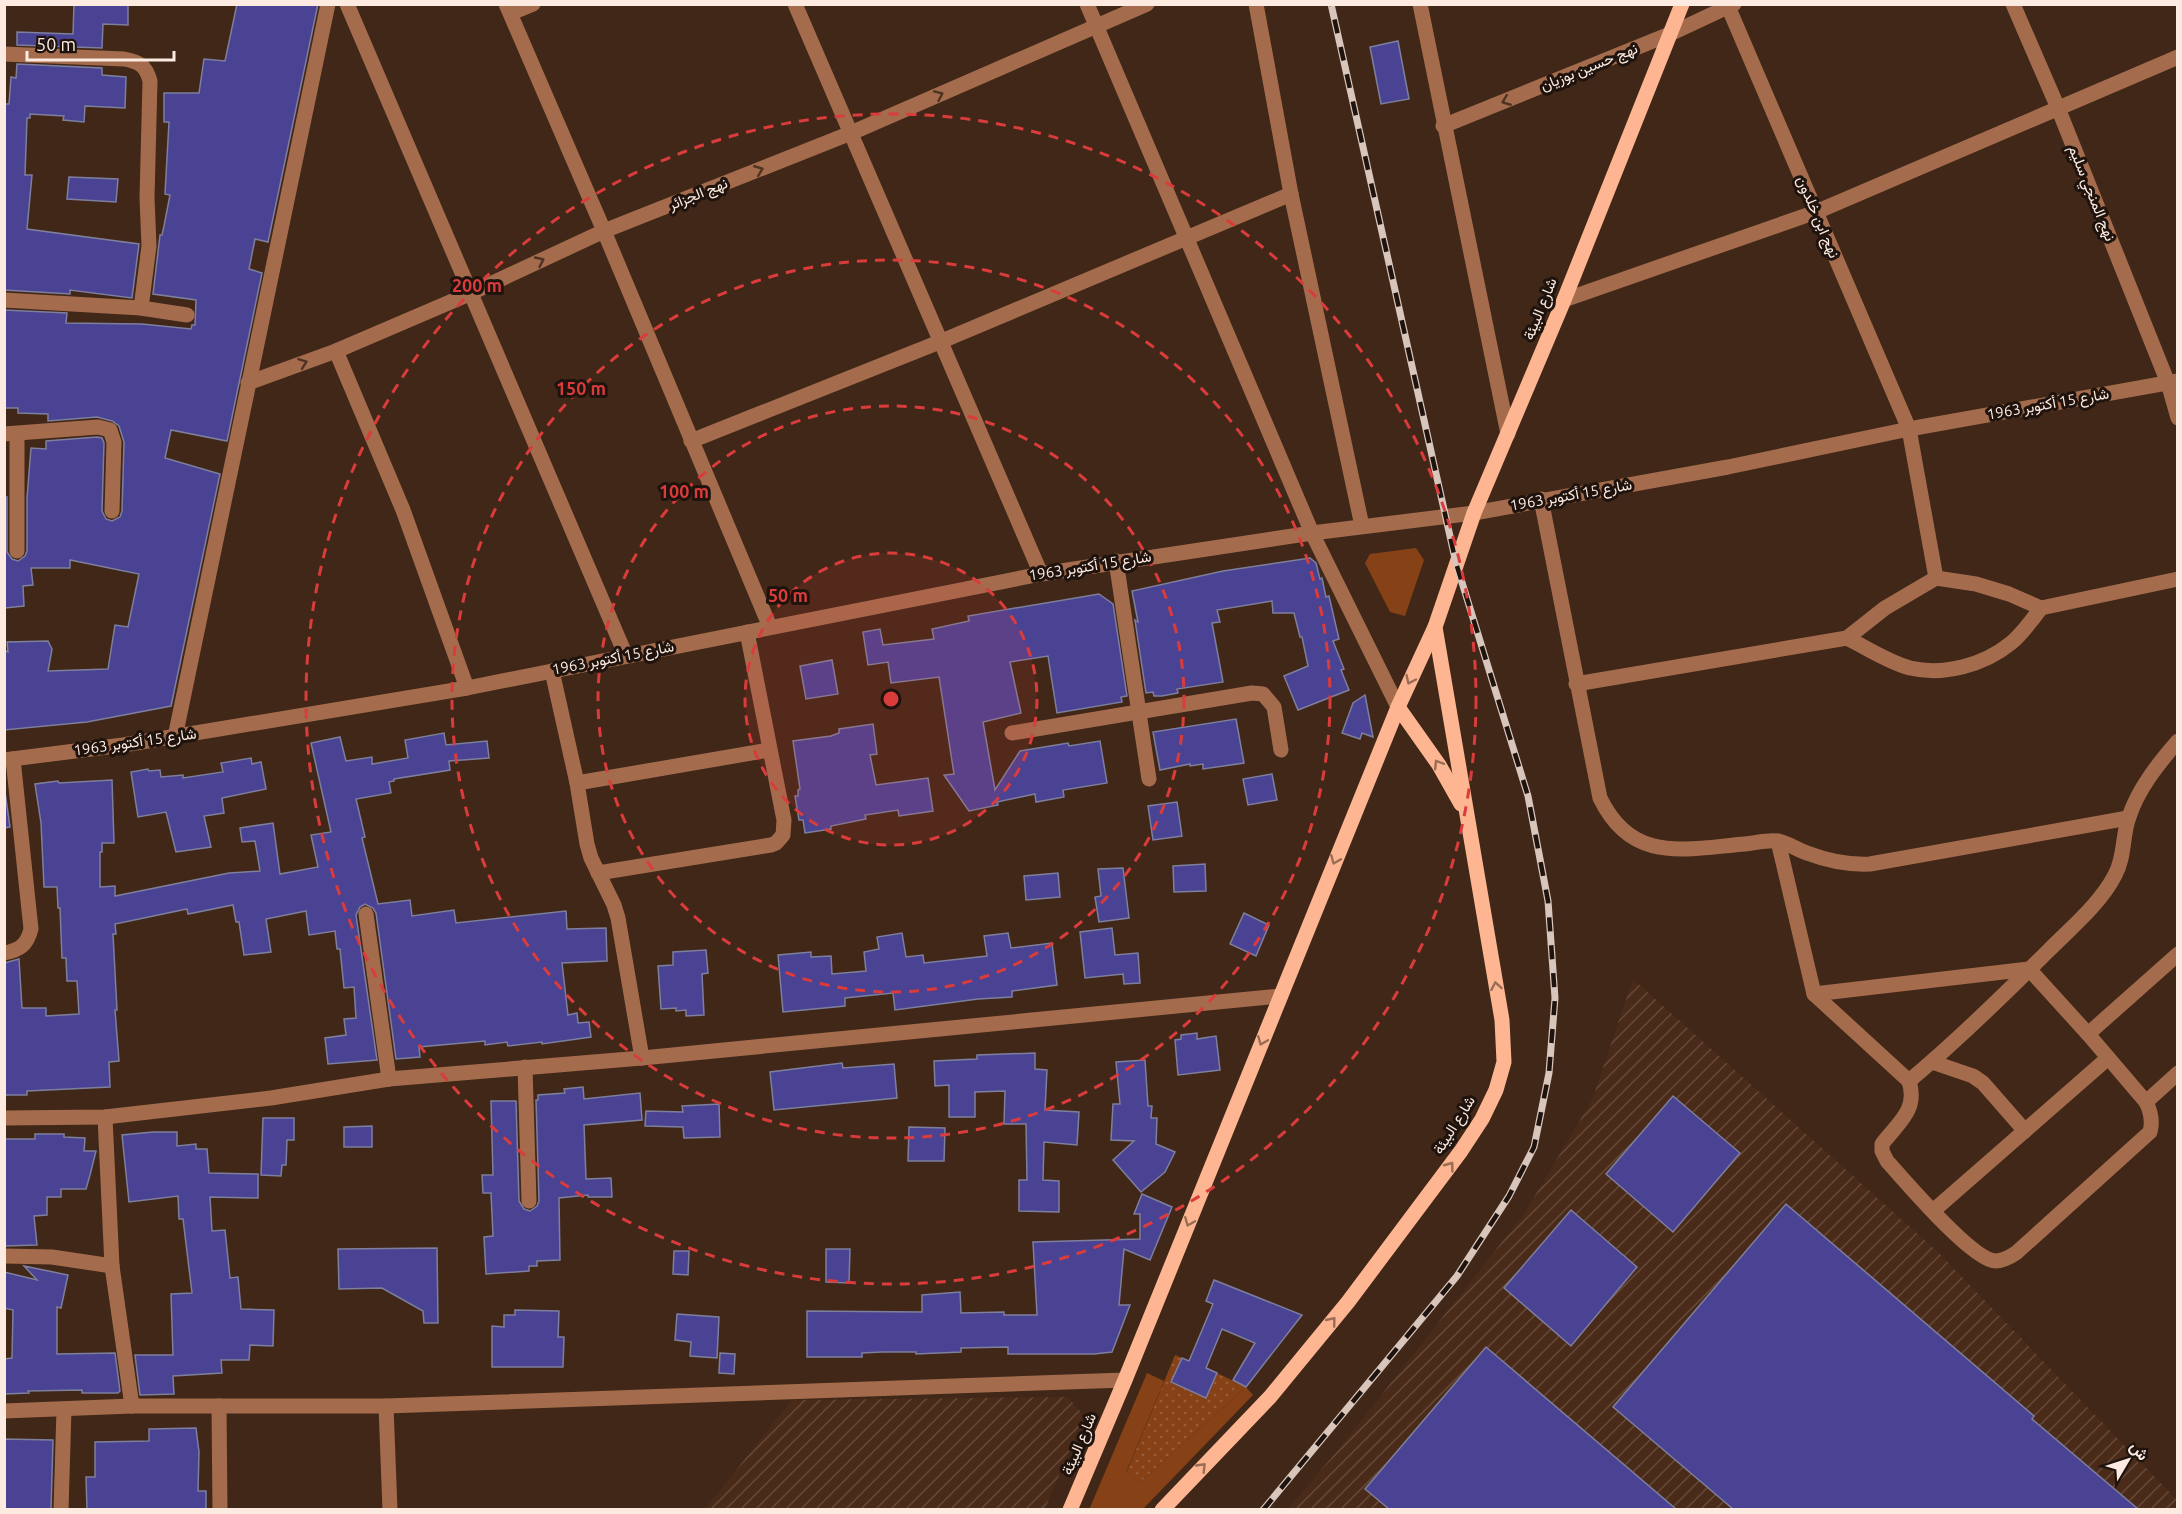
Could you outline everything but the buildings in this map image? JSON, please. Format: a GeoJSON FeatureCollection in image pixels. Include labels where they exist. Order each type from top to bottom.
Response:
{"type":"FeatureCollection","features":[{"type":"Feature","properties":{"kind":"main road","name":"شارع البيئة"},"geometry":{"type":"LineString","coordinates":[[1070,1509],[1125,1380],[1398,707],[1435,627],[1474,513],[1564,300],[1682,4]]}},
{"type":"Feature","properties":{"kind":"main road","name":"شارع البيئة"},"geometry":{"type":"LineString","coordinates":[[1162,1509],[1270,1397],[1348,1302],[1461,1151],[1482,1119],[1496,1090],[1504,1062],[1502,1020],[1435,627]]}},
{"type":"Feature","properties":{"kind":"main road"},"geometry":{"type":"LineString","coordinates":[[1398,707],[1439,765],[1466,815]]}},
{"type":"Feature","properties":{"kind":"street"},"geometry":{"type":"LineString","coordinates":[[175,737],[328,4]]}},
{"type":"Feature","properties":{"kind":"street"},"geometry":{"type":"LineString","coordinates":[[347,4],[626,656]]}},
{"type":"Feature","properties":{"kind":"street"},"geometry":{"type":"LineString","coordinates":[[533,4],[509,9],[770,627]]}},
{"type":"Feature","properties":{"kind":"street"},"geometry":{"type":"LineString","coordinates":[[795,4],[1041,574]]}},
{"type":"Feature","properties":{"kind":"street"},"geometry":{"type":"LineString","coordinates":[[1087,4],[1312,533],[1398,707]]}},
{"type":"Feature","properties":{"kind":"street","name":"نهج الجزائر"},"geometry":{"type":"LineString","coordinates":[[248,383],[336,351],[470,294],[604,231],[851,134],[1147,4]]}},
{"type":"Feature","properties":{"kind":"street"},"geometry":{"type":"LineString","coordinates":[[1256,4],[1291,194],[1362,526]]}},
{"type":"Feature","properties":{"kind":"street"},"geometry":{"type":"LineString","coordinates":[[1420,4],[1443,126],[1508,434]]}},
{"type":"Feature","properties":{"kind":"street","name":"نهج المنجي سليم"},"geometry":{"type":"LineString","coordinates":[[2013,4],[2173,382],[2178,418]]}},
{"type":"Feature","properties":{"kind":"street","name":"نهج حسين بوزيان"},"geometry":{"type":"LineString","coordinates":[[1443,126],[1670,34],[1730,5]]}},
{"type":"Feature","properties":{"kind":"street","name":"نهج ابن خلدون"},"geometry":{"type":"LineString","coordinates":[[1730,5],[1909,429],[1936,578]]}},
{"type":"Feature","properties":{"kind":"street"},"geometry":{"type":"LineString","coordinates":[[4,54],[124,59],[141,63],[146,68],[150,81],[147,198],[149,246],[141,308]]}},
{"type":"Feature","properties":{"kind":"street"},"geometry":{"type":"LineString","coordinates":[[1564,300],[1816,212],[2178,57]]}},
{"type":"Feature","properties":{"kind":"street"},"geometry":{"type":"LineString","coordinates":[[691,441],[942,341],[1291,194]]}},
{"type":"Feature","properties":{"kind":"street"},"geometry":{"type":"LineString","coordinates":[[4,300],[141,308],[187,315]]}},
{"type":"Feature","properties":{"kind":"street"},"geometry":{"type":"LineString","coordinates":[[336,351],[403,510],[467,688]]}},
{"type":"Feature","properties":{"kind":"street","name":"شارع 15 أكتوبر 1963"},"geometry":{"type":"LineString","coordinates":[[9,760],[175,737],[467,688],[1116,561],[1362,526],[1474,513],[1541,499],[1728,467],[1909,429],[2173,382]]}},
{"type":"Feature","properties":{"kind":"street"},"geometry":{"type":"LineString","coordinates":[[17,551],[11,434],[98,427],[110,430],[114,442],[112,511]]}},
{"type":"Feature","properties":{"kind":"street"},"geometry":{"type":"LineString","coordinates":[[1541,499],[1600,798],[1608,816],[1625,833],[1648,846],[1674,850],[1778,841],[1828,860],[1852,865],[1870,864],[2128,818]]}},
{"type":"Feature","properties":{"kind":"street"},"geometry":{"type":"LineString","coordinates":[[1116,561],[1149,779]]}},
{"type":"Feature","properties":{"kind":"street"},"geometry":{"type":"LineString","coordinates":[[1576,684],[1847,638],[1885,608],[1936,578],[1977,584],[2009,594],[2041,608],[2178,579]]}},
{"type":"Feature","properties":{"kind":"street"},"geometry":{"type":"LineString","coordinates":[[1847,638],[1911,668],[1940,670],[1970,665],[1991,657],[2012,642],[2041,608]]}},
{"type":"Feature","properties":{"kind":"street"},"geometry":{"type":"LineString","coordinates":[[598,873],[776,843],[783,836],[784,820],[747,632]]}},
{"type":"Feature","properties":{"kind":"street"},"geometry":{"type":"LineString","coordinates":[[552,671],[577,783],[587,844],[618,918],[642,1058]]}},
{"type":"Feature","properties":{"kind":"street"},"geometry":{"type":"LineString","coordinates":[[1012,733],[1252,693],[1263,694],[1274,708],[1281,750]]}},
{"type":"Feature","properties":{"kind":"street"},"geometry":{"type":"LineString","coordinates":[[1909,1081],[1932,1062],[2029,969],[2083,915],[2110,883],[2116,874],[2122,854],[2128,818],[2139,794],[2160,762],[2178,741]]}},
{"type":"Feature","properties":{"kind":"street"},"geometry":{"type":"LineString","coordinates":[[577,783],[769,750]]}},
{"type":"Feature","properties":{"kind":"street"},"geometry":{"type":"LineString","coordinates":[[4,952],[23,946],[31,929],[9,760]]}},
{"type":"Feature","properties":{"kind":"street"},"geometry":{"type":"LineString","coordinates":[[1778,841],[1814,994],[1909,1081],[1913,1094],[1911,1107],[1882,1144],[1882,1151],[1887,1161],[1933,1211],[1978,1254],[1994,1261],[2006,1259],[2016,1253],[2150,1132],[2152,1120],[2146,1102],[2029,969]]}},
{"type":"Feature","properties":{"kind":"street"},"geometry":{"type":"LineString","coordinates":[[366,914],[389,1079]]}},
{"type":"Feature","properties":{"kind":"street"},"geometry":{"type":"LineString","coordinates":[[2088,1034],[2178,954]]}},
{"type":"Feature","properties":{"kind":"street"},"geometry":{"type":"LineString","coordinates":[[1814,994],[2029,969]]}},
{"type":"Feature","properties":{"kind":"street"},"geometry":{"type":"LineString","coordinates":[[4,1118],[105,1117],[238,1102],[389,1079],[642,1058],[1280,996]]}},
{"type":"Feature","properties":{"kind":"street"},"geometry":{"type":"LineString","coordinates":[[1933,1211],[2108,1058]]}},
{"type":"Feature","properties":{"kind":"street"},"geometry":{"type":"LineString","coordinates":[[1932,1062],[1973,1076],[1983,1083],[2025,1131]]}},
{"type":"Feature","properties":{"kind":"street"},"geometry":{"type":"LineString","coordinates":[[525,1067],[529,1201]]}},
{"type":"Feature","properties":{"kind":"street"},"geometry":{"type":"LineString","coordinates":[[2146,1102],[2178,1072]]}},
{"type":"Feature","properties":{"kind":"street"},"geometry":{"type":"LineString","coordinates":[[105,1117],[112,1266],[132,1406]]}},
{"type":"Feature","properties":{"kind":"street"},"geometry":{"type":"LineString","coordinates":[[4,1256],[52,1257],[112,1266]]}},
{"type":"Feature","properties":{"kind":"street"},"geometry":{"type":"LineString","coordinates":[[4,1411],[132,1406],[386,1406],[1125,1380]]}},
{"type":"Feature","properties":{"kind":"street"},"geometry":{"type":"LineString","coordinates":[[219,1406],[220,1509]]}},
{"type":"Feature","properties":{"kind":"street"},"geometry":{"type":"LineString","coordinates":[[386,1406],[390,1509]]}},
{"type":"Feature","properties":{"kind":"street"},"geometry":{"type":"LineString","coordinates":[[61,1509],[64,1409]]}},
{"type":"Feature","properties":{"kind":"shaded area"},"geometry":{"type":"Polygon","coordinates":[[[1416,548],[1424,560],[1405,616],[1390,612],[1365,563],[1370,554],[1416,548]]]}},
{"type":"Feature","properties":{"kind":"shaded area"},"geometry":{"type":"Polygon","coordinates":[[[1633,979],[1938,1252],[2178,1501],[2177,1510],[1287,1510],[1338,1450],[1524,1214],[1592,1100],[1633,979]]]}},
{"type":"Feature","properties":{"kind":"shaded area"},"geometry":{"type":"Polygon","coordinates":[[[1175,1355],[1182,1358],[1172,1382],[1206,1397],[1217,1373],[1246,1387],[1140,1482],[1126,1474],[1175,1355]]]}},
{"type":"Feature","properties":{"kind":"shaded area"},"geometry":{"type":"Polygon","coordinates":[[[1147,1373],[1164,1381],[1126,1473],[1140,1482],[1246,1387],[1253,1395],[1143,1509],[1089,1510],[1147,1373]]]}},
{"type":"Feature","properties":{"kind":"shaded area"},"geometry":{"type":"Polygon","coordinates":[[[1068,1397],[1084,1416],[1045,1509],[705,1509],[792,1400],[1068,1397]]]}},
{"type":"Feature","properties":{"kind":"railway"},"geometry":{"type":"LineString","coordinates":[[1263,1510],[1457,1276],[1509,1196],[1534,1147],[1549,1073],[1555,998],[1548,901],[1528,796],[1456,563],[1331,4]]}}]}
